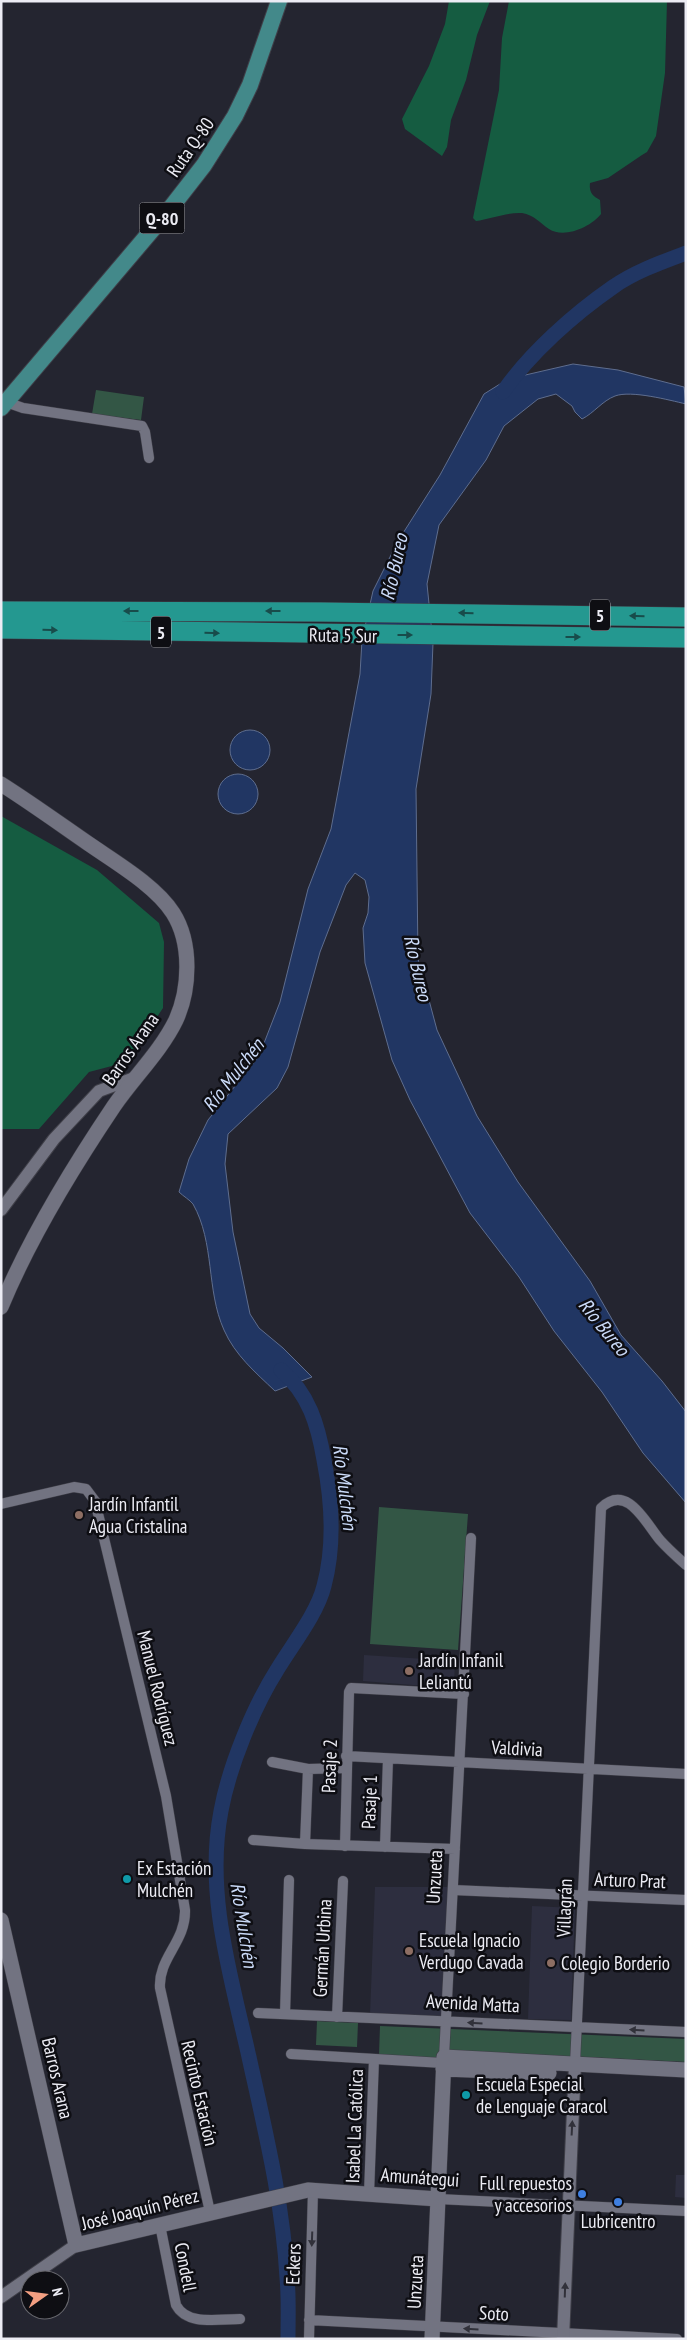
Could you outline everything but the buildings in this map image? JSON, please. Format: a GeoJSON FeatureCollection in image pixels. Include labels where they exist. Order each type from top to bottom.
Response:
{"type":"FeatureCollection","features":[{"type":"Feature","properties":{"kind":"highway","name":"Ruta 5 Sur"},"geometry":{"type":"LineString","coordinates":[[1,611],[321,612],[686,617]]}},
{"type":"Feature","properties":{"kind":"highway","name":"Ruta 5 Sur"},"geometry":{"type":"LineString","coordinates":[[1,629],[321,635],[686,638]]}},
{"type":"Feature","properties":{"kind":"main road","name":"Ruta Q-80"},"geometry":{"type":"LineString","coordinates":[[4,405],[169,210],[204,165],[235,116],[250,85],[279,1]]}},
{"type":"Feature","properties":{"kind":"main road","name":"Barros Arana"},"geometry":{"type":"LineString","coordinates":[[1,784],[126,870],[167,906],[176,919],[186,957],[186,982],[180,1008],[169,1032],[134,1078],[76,1165],[16,1274],[1,1307]]}},
{"type":"Feature","properties":{"kind":"main road","name":"Barros Arana"},"geometry":{"type":"LineString","coordinates":[[1,1920],[76,2245]]}},
{"type":"Feature","properties":{"kind":"main road"},"geometry":{"type":"LineString","coordinates":[[444,2063],[575,2069],[686,2070]]}},
{"type":"Feature","properties":{"kind":"main road","name":"Unzueta"},"geometry":{"type":"LineString","coordinates":[[432,2333],[444,2063]]}},
{"type":"Feature","properties":{"kind":"main road"},"geometry":{"type":"LineString","coordinates":[[575,2069],[686,2079]]}},
{"type":"Feature","properties":{"kind":"main road","name":"José Joaquín Pérez"},"geometry":{"type":"LineString","coordinates":[[76,2245],[308,2190]]}},
{"type":"Feature","properties":{"kind":"main road","name":"Amunátegui"},"geometry":{"type":"LineString","coordinates":[[308,2190],[438,2199]]}},
{"type":"Feature","properties":{"kind":"street"},"geometry":{"type":"LineString","coordinates":[[4,405],[142,426],[146,432],[148,458]]}},
{"type":"Feature","properties":{"kind":"street"},"geometry":{"type":"LineString","coordinates":[[1,1210],[54,1139],[99,1091],[134,1078]]}},
{"type":"Feature","properties":{"kind":"street","name":"Manuel Rodríguez"},"geometry":{"type":"LineString","coordinates":[[1,1504],[74,1486],[86,1489],[94,1501],[166,1796],[185,1910],[186,1924],[162,1970],[159,1980]]}},
{"type":"Feature","properties":{"kind":"street","name":"Villagrán"},"geometry":{"type":"LineString","coordinates":[[563,2336],[601,1508],[613,1500],[628,1503],[642,1516],[661,1541],[686,1565]]}},
{"type":"Feature","properties":{"kind":"street","name":"Unzueta"},"geometry":{"type":"LineString","coordinates":[[444,2063],[471,1538]]}},
{"type":"Feature","properties":{"kind":"street","name":"Pasaje 2"},"geometry":{"type":"LineString","coordinates":[[345,1846],[346,1756],[349,1692],[351,1688],[464,1694]]}},
{"type":"Feature","properties":{"kind":"street","name":"Valdivia"},"geometry":{"type":"LineString","coordinates":[[346,1756],[686,1774]]}},
{"type":"Feature","properties":{"kind":"street","name":"Pasaje 1"},"geometry":{"type":"LineString","coordinates":[[385,1847],[388,1758]]}},
{"type":"Feature","properties":{"kind":"street"},"geometry":{"type":"LineString","coordinates":[[272,1762],[308,1768],[346,1768]]}},
{"type":"Feature","properties":{"kind":"street"},"geometry":{"type":"LineString","coordinates":[[304,1844],[308,1768]]}},
{"type":"Feature","properties":{"kind":"street"},"geometry":{"type":"LineString","coordinates":[[253,1840],[456,1850]]}},
{"type":"Feature","properties":{"kind":"street"},"geometry":{"type":"LineString","coordinates":[[284,2014],[288,1880]]}},
{"type":"Feature","properties":{"kind":"street","name":"Germán Urbina"},"geometry":{"type":"LineString","coordinates":[[337,2017],[342,1881]]}},
{"type":"Feature","properties":{"kind":"street","name":"Arturo Prat"},"geometry":{"type":"LineString","coordinates":[[453,1890],[686,1900]]}},
{"type":"Feature","properties":{"kind":"street","name":"Recinto Estación"},"geometry":{"type":"LineString","coordinates":[[159,1980],[174,2060],[210,2212]]}},
{"type":"Feature","properties":{"kind":"street","name":"Avenida Matta"},"geometry":{"type":"LineString","coordinates":[[258,2013],[686,2032]]}},
{"type":"Feature","properties":{"kind":"street"},"geometry":{"type":"LineString","coordinates":[[292,2054],[444,2063]]}},
{"type":"Feature","properties":{"kind":"street","name":"Isabel La Católica"},"geometry":{"type":"LineString","coordinates":[[369,2194],[374,2059]]}},
{"type":"Feature","properties":{"kind":"street","name":"Eckers"},"geometry":{"type":"LineString","coordinates":[[308,2190],[309,2339]]}},
{"type":"Feature","properties":{"kind":"street","name":"Amunátegui"},"geometry":{"type":"LineString","coordinates":[[438,2199],[686,2211]]}},
{"type":"Feature","properties":{"kind":"street","name":"Condell"},"geometry":{"type":"LineString","coordinates":[[160,2225],[176,2305],[180,2313],[190,2319],[240,2319]]}},
{"type":"Feature","properties":{"kind":"street","name":"José Joaquín Pérez"},"geometry":{"type":"LineString","coordinates":[[1,2297],[76,2245]]}},
{"type":"Feature","properties":{"kind":"street","name":"Soto"},"geometry":{"type":"LineString","coordinates":[[309,2320],[432,2333],[677,2339]]}},
{"type":"Feature","properties":{"kind":"shaded area","name":"Jardín Infanil Leliantú"},"geometry":{"type":"Polygon","coordinates":[[[364,1655],[455,1661],[454,1684],[450,1688],[363,1681],[364,1655]]]}},
{"type":"Feature","properties":{"kind":"shaded area","name":"Escuela Ignacio Verdugo Cavada"},"geometry":{"type":"Polygon","coordinates":[[[375,1887],[448,1887],[443,2018],[370,2015],[375,1887]]]}},
{"type":"Feature","properties":{"kind":"shaded area","name":"Colegio Borderio"},"geometry":{"type":"Polygon","coordinates":[[[532,1906],[575,1908],[571,2020],[528,2019],[532,1906]]]}},
{"type":"Feature","properties":{"kind":"shaded area"},"geometry":{"type":"Polygon","coordinates":[[[676,2175],[686,2175],[686,2198],[675,2197],[676,2175]]]}},
{"type":"Feature","properties":{"kind":"green space"},"geometry":{"type":"Polygon","coordinates":[[[449,1],[490,1],[477,35],[466,80],[451,120],[447,147],[442,156],[405,129],[402,119],[429,66],[445,24],[449,1]]]}},
{"type":"Feature","properties":{"kind":"green space"},"geometry":{"type":"Polygon","coordinates":[[[509,1],[667,1],[665,73],[656,136],[647,152],[608,178],[590,183],[592,193],[600,200],[601,214],[591,223],[577,230],[562,233],[555,232],[533,217],[522,213],[476,221],[473,218],[499,90],[502,38],[509,1]]]}},
{"type":"Feature","properties":{"kind":"green space"},"geometry":{"type":"Polygon","coordinates":[[[96,390],[144,397],[141,420],[92,414],[96,390]]]}},
{"type":"Feature","properties":{"kind":"green space"},"geometry":{"type":"Polygon","coordinates":[[[1,816],[97,870],[159,923],[164,942],[163,1008],[127,1062],[89,1072],[39,1129],[1,1129],[1,816]]]}},
{"type":"Feature","properties":{"kind":"green space"},"geometry":{"type":"Polygon","coordinates":[[[379,1507],[468,1514],[458,1650],[370,1644],[379,1507]]]}},
{"type":"Feature","properties":{"kind":"green space"},"geometry":{"type":"Polygon","coordinates":[[[317,2021],[358,2023],[357,2047],[316,2045],[317,2021]]]}},
{"type":"Feature","properties":{"kind":"green space"},"geometry":{"type":"Polygon","coordinates":[[[380,2026],[686,2039],[686,2062],[439,2050],[439,2058],[379,2055],[380,2026]]]}},
{"type":"Feature","properties":{"kind":"water"},"geometry":{"type":"Polygon","coordinates":[[[573,364],[618,370],[684,387],[686,404],[650,396],[622,394],[610,398],[582,419],[572,406],[556,394],[538,399],[504,426],[486,460],[439,525],[427,584],[433,643],[431,694],[416,789],[418,959],[437,1030],[477,1116],[518,1182],[590,1281],[621,1335],[662,1381],[686,1412],[686,1503],[643,1453],[602,1392],[554,1331],[519,1277],[470,1213],[410,1100],[392,1060],[365,963],[363,928],[368,913],[369,897],[365,880],[355,873],[346,885],[320,952],[288,1067],[277,1088],[228,1134],[225,1164],[233,1232],[250,1314],[259,1328],[283,1348],[312,1377],[275,1391],[246,1363],[234,1347],[218,1315],[208,1250],[200,1219],[193,1204],[179,1192],[189,1159],[208,1120],[259,1056],[280,1002],[308,889],[331,829],[360,674],[362,640],[373,591],[398,541],[440,475],[484,394],[508,379],[573,364]]]}},
{"type":"Feature","properties":{"kind":"water"},"geometry":{"type":"Polygon","coordinates":[[[254,730],[261,733],[267,739],[270,750],[269,758],[261,767],[254,770],[246,770],[239,767],[231,758],[230,746],[233,739],[242,731],[254,730]]]}},
{"type":"Feature","properties":{"kind":"water"},"geometry":{"type":"Polygon","coordinates":[[[242,774],[249,777],[255,783],[258,794],[257,802],[249,811],[242,814],[234,814],[227,811],[219,802],[218,790],[221,783],[230,775],[242,774]]]}},
{"type":"Feature","properties":{"kind":"waterway","name":"Río Bureo"},"geometry":{"type":"LineString","coordinates":[[503,392],[539,349],[598,298],[630,277],[686,253]]}},
{"type":"Feature","properties":{"kind":"waterway","name":"Río Mulchén"},"geometry":{"type":"LineString","coordinates":[[281,1370],[299,1389],[311,1411],[319,1435],[327,1476],[330,1507],[330,1555],[321,1597],[304,1629],[268,1685],[236,1757],[221,1811],[216,1873],[222,1935],[261,2112],[282,2222],[288,2286],[288,2339]]}},
{"type":"Feature","properties":{"kind":"place","name":"Jardín Infantil Agua Cristalina"},"geometry":{"type":"Point","coordinates":[79,1515]}},
{"type":"Feature","properties":{"kind":"place","name":"Jardín Infanil Leliantú"},"geometry":{"type":"Point","coordinates":[409,1671]}},
{"type":"Feature","properties":{"kind":"place","name":"Ex Estación Mulchén"},"geometry":{"type":"Point","coordinates":[127,1879]}},
{"type":"Feature","properties":{"kind":"place","name":"Escuela Ignacio Verdugo Cavada"},"geometry":{"type":"Point","coordinates":[409,1951]}},
{"type":"Feature","properties":{"kind":"place","name":"Colegio Borderio"},"geometry":{"type":"Point","coordinates":[551,1963]}},
{"type":"Feature","properties":{"kind":"place","name":"Escuela Especial de Lenguaje Caracol"},"geometry":{"type":"Point","coordinates":[466,2095]}},
{"type":"Feature","properties":{"kind":"place","name":"Full repuestos y accesorios"},"geometry":{"type":"Point","coordinates":[582,2194]}},
{"type":"Feature","properties":{"kind":"place","name":"Lubricentro"},"geometry":{"type":"Point","coordinates":[618,2202]}}]}
